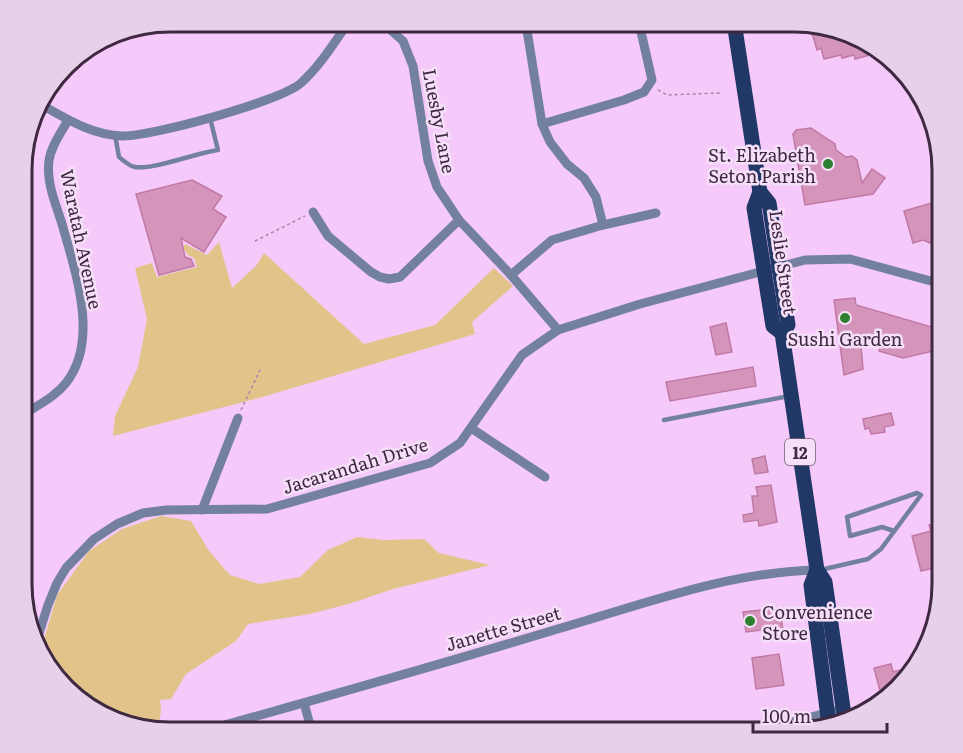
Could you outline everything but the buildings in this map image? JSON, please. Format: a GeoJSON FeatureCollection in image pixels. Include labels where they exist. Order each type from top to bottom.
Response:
{"type":"FeatureCollection","features":[{"type":"Feature","properties":{"kind":"main road","name":"Leslie Street"},"geometry":{"type":"LineString","coordinates":[[736,32],[760,192],[754,208],[773,326],[782,333],[817,570],[825,582],[843,712]]}},
{"type":"Feature","properties":{"kind":"main road","name":"Leslie Street"},"geometry":{"type":"LineString","coordinates":[[760,192],[769,203],[779,267],[788,325],[782,333]]}},
{"type":"Feature","properties":{"kind":"main road","name":"Leslie Street"},"geometry":{"type":"LineString","coordinates":[[817,570],[811,585],[828,717]]}},
{"type":"Feature","properties":{"kind":"street"},"geometry":{"type":"LineString","coordinates":[[46,108],[96,132],[123,136],[147,133],[210,118],[280,95],[299,85],[324,57],[342,32]]}},
{"type":"Feature","properties":{"kind":"street","name":"Luesby Lane"},"geometry":{"type":"LineString","coordinates":[[393,32],[403,41],[413,66],[428,161],[437,187],[459,220],[512,275],[558,330]]}},
{"type":"Feature","properties":{"kind":"street"},"geometry":{"type":"LineString","coordinates":[[527,32],[542,124],[550,142],[567,164],[584,178],[596,196],[603,225]]}},
{"type":"Feature","properties":{"kind":"street"},"geometry":{"type":"LineString","coordinates":[[542,124],[644,92],[652,80],[641,32]]}},
{"type":"Feature","properties":{"kind":"street","name":"Waratah Avenue"},"geometry":{"type":"LineString","coordinates":[[32,409],[54,396],[66,382],[81,347],[83,302],[48,174],[51,151],[68,120]]}},
{"type":"Feature","properties":{"kind":"street"},"geometry":{"type":"LineString","coordinates":[[313,212],[328,236],[371,272],[380,278],[389,279],[400,277],[459,220]]}},
{"type":"Feature","properties":{"kind":"street"},"geometry":{"type":"LineString","coordinates":[[512,275],[552,240],[656,213]]}},
{"type":"Feature","properties":{"kind":"street","name":"Jacarandah Drive"},"geometry":{"type":"LineString","coordinates":[[40,630],[57,583],[66,568],[94,539],[117,524],[143,513],[166,510],[267,509],[430,463],[459,443],[522,355],[558,330],[640,304],[805,260],[849,259],[932,281]]}},
{"type":"Feature","properties":{"kind":"street"},"geometry":{"type":"LineString","coordinates":[[202,510],[238,418]]}},
{"type":"Feature","properties":{"kind":"street"},"geometry":{"type":"LineString","coordinates":[[471,428],[545,477]]}},
{"type":"Feature","properties":{"kind":"street","name":"Janette Street"},"geometry":{"type":"LineString","coordinates":[[239,721],[715,583],[817,570]]}},
{"type":"Feature","properties":{"kind":"street"},"geometry":{"type":"LineString","coordinates":[[304,703],[309,721]]}},
{"type":"Feature","properties":{"kind":"lane"},"geometry":{"type":"LineString","coordinates":[[115,135],[119,157],[132,167],[147,167],[219,150],[210,118]]}},
{"type":"Feature","properties":{"kind":"lane"},"geometry":{"type":"LineString","coordinates":[[664,420],[791,396]]}},
{"type":"Feature","properties":{"kind":"lane"},"geometry":{"type":"LineString","coordinates":[[817,570],[868,559],[881,549],[921,497],[920,493],[847,517],[850,536],[882,526],[894,531]]}},
{"type":"Feature","properties":{"kind":"path"},"geometry":{"type":"LineString","coordinates":[[649,85],[668,95],[720,93]]}},
{"type":"Feature","properties":{"kind":"path"},"geometry":{"type":"LineString","coordinates":[[255,241],[313,212]]}},
{"type":"Feature","properties":{"kind":"path"},"geometry":{"type":"LineString","coordinates":[[238,418],[260,370]]}},
{"type":"Feature","properties":{"kind":"shaded area"},"geometry":{"type":"Polygon","coordinates":[[[219,242],[232,288],[256,266],[264,253],[364,344],[435,325],[494,268],[513,286],[472,322],[475,334],[259,398],[113,436],[115,416],[138,367],[147,319],[135,268],[152,263],[157,277],[197,267],[194,258],[188,255],[183,248],[185,244],[207,255],[219,242]]]}},
{"type":"Feature","properties":{"kind":"shaded area"},"geometry":{"type":"Polygon","coordinates":[[[161,516],[191,521],[209,551],[230,575],[259,584],[300,577],[328,550],[357,537],[383,540],[424,539],[439,553],[490,565],[393,589],[310,614],[248,624],[236,641],[186,674],[171,699],[160,700],[159,721],[125,714],[93,698],[60,668],[44,640],[57,595],[89,551],[122,529],[161,516]]]}},
{"type":"Feature","properties":{"kind":"place","name":"St. Elizabeth Seton Parish"},"geometry":{"type":"Point","coordinates":[828,164]}},
{"type":"Feature","properties":{"kind":"place","name":"Sushi Garden"},"geometry":{"type":"Point","coordinates":[845,318]}},
{"type":"Feature","properties":{"kind":"place","name":"Convenience Store"},"geometry":{"type":"Point","coordinates":[750,621]}}]}
